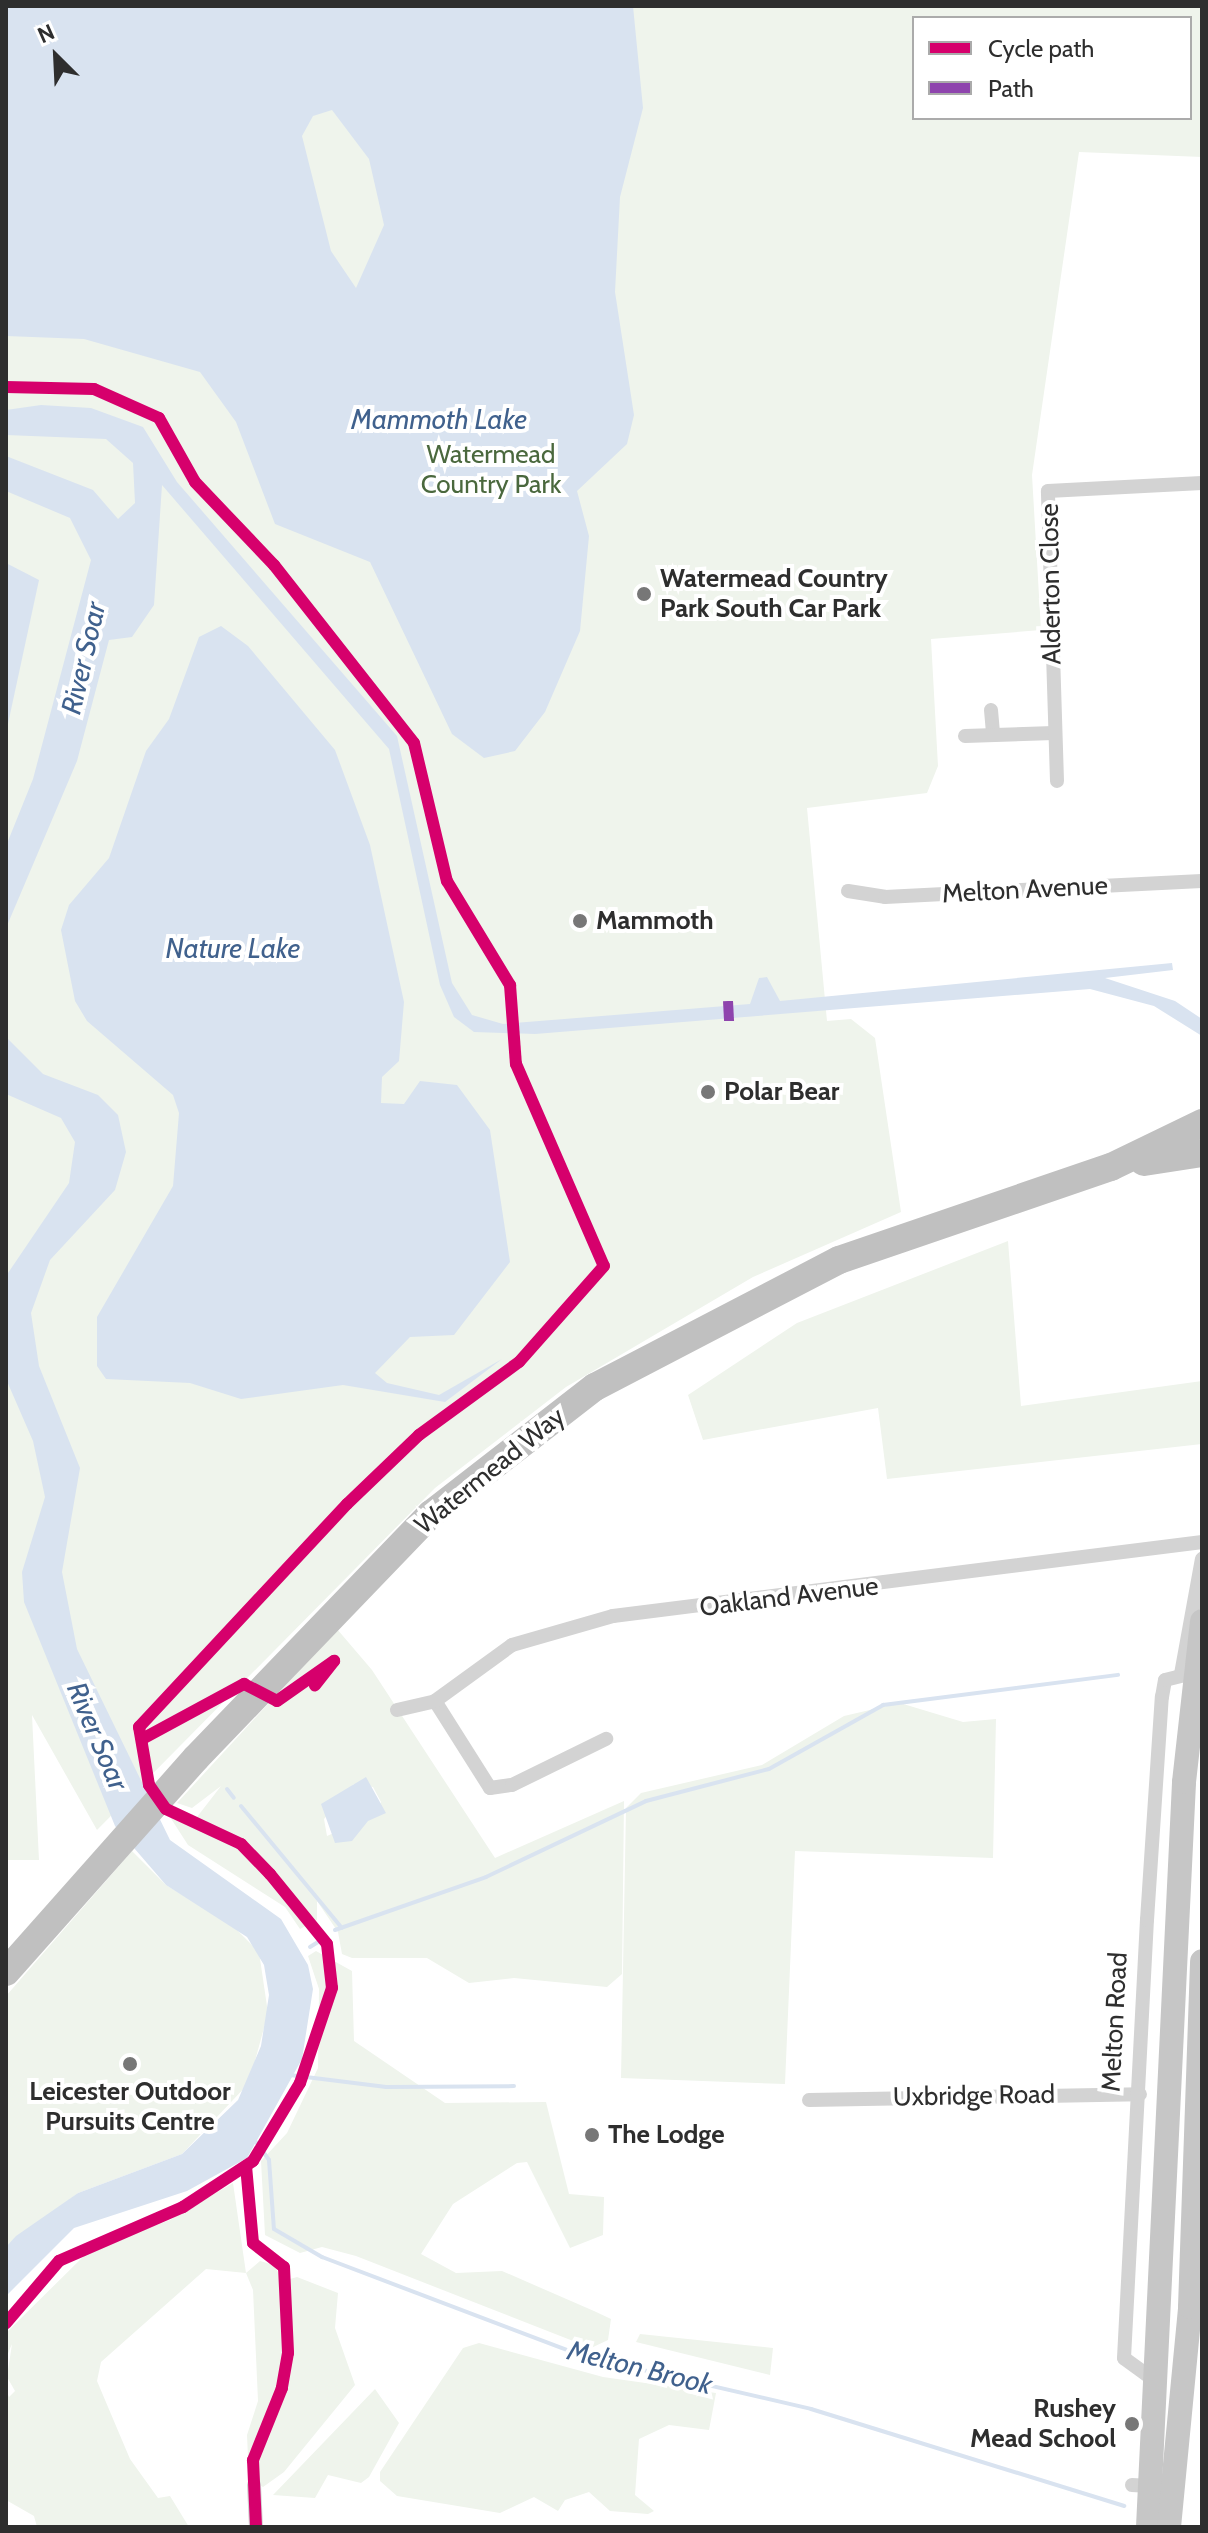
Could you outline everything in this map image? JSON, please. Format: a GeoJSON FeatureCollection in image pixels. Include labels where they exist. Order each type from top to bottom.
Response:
{"type":"FeatureCollection","features":[{"type":"Feature","properties":{"kind":"highway","name":"Watermead Way"},"geometry":{"type":"LineString","coordinates":[[6,1972],[196,1758],[431,1514],[595,1387],[839,1260],[1111,1167],[1202,1123]]}},
{"type":"Feature","properties":{"kind":"highway","name":"Watermead Way"},"geometry":{"type":"LineString","coordinates":[[1153,1149],[1202,1134]]}},
{"type":"Feature","properties":{"kind":"highway","name":"Watermead Way"},"geometry":{"type":"LineString","coordinates":[[1111,1167],[1202,1153]]}},
{"type":"Feature","properties":{"kind":"main road","name":"Melton Road"},"geometry":{"type":"LineString","coordinates":[[1148,2527],[1141,2486],[1154,2380],[1159,2302],[1187,1674],[1202,1621]]}},
{"type":"Feature","properties":{"kind":"main road"},"geometry":{"type":"LineString","coordinates":[[1177,1940],[1193,1936],[1202,1866]]}},
{"type":"Feature","properties":{"kind":"main road"},"geometry":{"type":"LineString","coordinates":[[1172,2521],[1190,2307],[1202,1961]]}},
{"type":"Feature","properties":{"kind":"main road"},"geometry":{"type":"LineString","coordinates":[[1159,2302],[1190,2307]]}},
{"type":"Feature","properties":{"kind":"street","name":"Alderton Close"},"geometry":{"type":"LineString","coordinates":[[1057,781],[1048,491],[1202,483]]}},
{"type":"Feature","properties":{"kind":"street"},"geometry":{"type":"LineString","coordinates":[[991,710],[993,734]]}},
{"type":"Feature","properties":{"kind":"street"},"geometry":{"type":"LineString","coordinates":[[965,736],[1054,733]]}},
{"type":"Feature","properties":{"kind":"street","name":"Melton Avenue"},"geometry":{"type":"LineString","coordinates":[[848,891],[885,897],[1202,881]]}},
{"type":"Feature","properties":{"kind":"street","name":"Oakland Avenue"},"geometry":{"type":"LineString","coordinates":[[397,1710],[435,1701],[512,1645],[613,1616],[1202,1542]]}},
{"type":"Feature","properties":{"kind":"street"},"geometry":{"type":"LineString","coordinates":[[1187,1674],[1202,1559]]}},
{"type":"Feature","properties":{"kind":"street","name":"Melton Road"},"geometry":{"type":"LineString","coordinates":[[1154,2380],[1124,2358],[1162,1697],[1165,1680],[1187,1674]]}},
{"type":"Feature","properties":{"kind":"street"},"geometry":{"type":"LineString","coordinates":[[435,1701],[490,1788],[512,1785],[606,1739]]}},
{"type":"Feature","properties":{"kind":"street","name":"Uxbridge Road"},"geometry":{"type":"LineString","coordinates":[[809,2100],[1140,2094]]}},
{"type":"Feature","properties":{"kind":"street"},"geometry":{"type":"LineString","coordinates":[[254,2485],[256,2527]]}},
{"type":"Feature","properties":{"kind":"green space","name":"Watermead Country Park"},"geometry":{"type":"Polygon","coordinates":[[[6,6],[1202,8],[1202,157],[1079,152],[1032,475],[1041,630],[931,639],[938,766],[927,793],[807,808],[827,1021],[851,1019],[875,1038],[901,1212],[753,1277],[566,1387],[435,1488],[97,1830],[32,1715],[39,1860],[6,1860],[6,6]]]}},
{"type":"Feature","properties":{"kind":"green space"},"geometry":{"type":"Polygon","coordinates":[[[1008,1241],[1021,1406],[1202,1381],[1202,1444],[887,1479],[878,1408],[703,1440],[688,1395],[797,1323],[1008,1241]]]}},
{"type":"Feature","properties":{"kind":"green space"},"geometry":{"type":"Polygon","coordinates":[[[337,1629],[372,1670],[495,1858],[624,1801],[622,1974],[607,1987],[514,1978],[469,1983],[427,1958],[352,1958],[342,1954],[338,1932],[317,1901],[317,1920],[300,1929],[285,1907],[188,1845],[170,1817],[197,1817],[221,1786],[192,1808],[177,1803],[337,1629]],[[354,1784],[324,1819],[327,1836],[375,1815],[381,1802],[373,1787],[354,1784]]]}},
{"type":"Feature","properties":{"kind":"green space"},"geometry":{"type":"Polygon","coordinates":[[[900,1703],[963,1722],[996,1719],[993,1858],[795,1851],[785,2084],[621,2078],[626,1808],[641,1793],[762,1765],[844,1716],[900,1703]]]}},
{"type":"Feature","properties":{"kind":"green space","name":"Leicester Outdoor Pursuits Centre"},"geometry":{"type":"Polygon","coordinates":[[[132,1851],[166,1885],[233,1926],[259,1952],[268,2013],[249,2083],[182,2154],[78,2193],[6,2247],[6,1996],[132,1851]]]}},
{"type":"Feature","properties":{"kind":"green space"},"geometry":{"type":"Polygon","coordinates":[[[316,1951],[352,1971],[354,2041],[445,2103],[546,2102],[569,2194],[604,2197],[603,2235],[570,2248],[527,2162],[517,2163],[453,2204],[421,2254],[456,2273],[502,2271],[594,2311],[611,2319],[608,2340],[591,2348],[356,2256],[322,2247],[300,2253],[265,2235],[261,2161],[287,2133],[318,2068],[319,1989],[308,1956],[316,1951]]]}},
{"type":"Feature","properties":{"kind":"green space"},"geometry":{"type":"Polygon","coordinates":[[[233,2183],[246,2273],[206,2269],[101,2362],[97,2381],[130,2459],[158,2498],[170,2496],[189,2527],[37,2527],[34,2516],[6,2500],[6,2390],[9,2397],[15,2391],[7,2377],[12,2344],[6,2358],[6,2333],[91,2249],[170,2220],[233,2183]]]}},
{"type":"Feature","properties":{"kind":"green space"},"geometry":{"type":"Polygon","coordinates":[[[260,2261],[274,2265],[283,2281],[297,2277],[338,2293],[335,2328],[355,2385],[284,2472],[263,2487],[249,2479],[247,2435],[258,2401],[253,2290],[246,2273],[260,2261]]]}},
{"type":"Feature","properties":{"kind":"green space"},"geometry":{"type":"Polygon","coordinates":[[[640,2334],[773,2348],[770,2375],[636,2342],[640,2334]]]}},
{"type":"Feature","properties":{"kind":"green space"},"geometry":{"type":"Polygon","coordinates":[[[479,2343],[603,2377],[716,2393],[709,2430],[669,2425],[639,2439],[635,2495],[654,2511],[648,2514],[610,2511],[589,2492],[565,2500],[558,2511],[534,2497],[500,2513],[397,2496],[380,2481],[380,2472],[463,2348],[479,2343]]]}},
{"type":"Feature","properties":{"kind":"green space"},"geometry":{"type":"Polygon","coordinates":[[[375,2389],[399,2423],[369,2477],[361,2483],[328,2475],[315,2498],[273,2495],[375,2389]]]}},
{"type":"Feature","properties":{"kind":"water","name":"Mammoth Lake"},"geometry":{"type":"Polygon","coordinates":[[[6,6],[633,6],[643,108],[620,197],[615,292],[634,415],[627,444],[577,491],[589,536],[580,631],[545,712],[515,751],[484,758],[452,734],[370,562],[275,524],[236,422],[200,372],[84,339],[6,336],[6,6]],[[332,110],[313,116],[302,136],[331,251],[356,288],[384,225],[369,159],[332,110]]]}},
{"type":"Feature","properties":{"kind":"water","name":"River Soar"},"geometry":{"type":"Polygon","coordinates":[[[41,405],[91,408],[143,427],[177,482],[397,736],[452,983],[472,1015],[503,1024],[750,1004],[759,978],[767,977],[780,1001],[1172,963],[1173,970],[1105,978],[1175,1001],[1202,1019],[1202,1036],[1154,1006],[1090,989],[535,1034],[474,1032],[454,1017],[440,985],[389,749],[162,485],[154,605],[132,637],[109,640],[77,761],[6,928],[6,846],[33,779],[91,560],[70,518],[6,491],[6,456],[93,490],[118,519],[135,503],[133,463],[106,439],[6,435],[6,410],[41,405]]]}},
{"type":"Feature","properties":{"kind":"water"},"geometry":{"type":"Polygon","coordinates":[[[6,563],[39,580],[6,733],[6,563]]]}},
{"type":"Feature","properties":{"kind":"water","name":"Nature Lake"},"geometry":{"type":"Polygon","coordinates":[[[221,626],[248,646],[335,750],[370,845],[404,1002],[399,1061],[382,1077],[381,1103],[404,1104],[420,1081],[457,1085],[490,1130],[510,1262],[454,1335],[410,1337],[375,1373],[387,1383],[439,1395],[502,1359],[445,1402],[343,1385],[241,1399],[190,1383],[106,1379],[97,1366],[97,1317],[173,1186],[179,1113],[173,1095],[87,1021],[75,1001],[61,930],[69,905],[109,858],[146,751],[169,719],[199,637],[221,626]]]}},
{"type":"Feature","properties":{"kind":"water","name":"River Soar"},"geometry":{"type":"Polygon","coordinates":[[[6,1037],[43,1074],[98,1095],[118,1115],[126,1152],[115,1190],[50,1260],[31,1313],[39,1366],[80,1468],[62,1572],[77,1649],[170,1840],[281,1919],[308,1965],[313,1989],[302,2059],[247,2158],[187,2191],[74,2228],[6,2296],[6,2247],[16,2236],[78,2193],[182,2154],[238,2100],[261,2046],[269,1995],[264,1965],[247,1937],[166,1885],[115,1826],[24,1602],[22,1572],[45,1497],[33,1441],[6,1379],[6,1276],[69,1183],[75,1142],[61,1118],[6,1094],[6,1037]]]}},
{"type":"Feature","properties":{"kind":"water"},"geometry":{"type":"Polygon","coordinates":[[[366,1777],[386,1813],[368,1821],[352,1841],[335,1843],[321,1804],[366,1777]]]}},
{"type":"Feature","properties":{"kind":"waterway"},"geometry":{"type":"LineString","coordinates":[[335,1930],[486,1877],[646,1801],[769,1769],[883,1705],[1118,1675]]}},
{"type":"Feature","properties":{"kind":"waterway"},"geometry":{"type":"LineString","coordinates":[[227,1789],[234,1798]]}},
{"type":"Feature","properties":{"kind":"waterway"},"geometry":{"type":"LineString","coordinates":[[241,1806],[342,1928]]}},
{"type":"Feature","properties":{"kind":"waterway"},"geometry":{"type":"LineString","coordinates":[[310,1947],[318,1942]]}},
{"type":"Feature","properties":{"kind":"waterway"},"geometry":{"type":"LineString","coordinates":[[290,2075],[386,2087],[514,2086]]}},
{"type":"Feature","properties":{"kind":"waterway","name":"Melton Brook"},"geometry":{"type":"LineString","coordinates":[[256,2142],[269,2160],[274,2229],[322,2257],[582,2356],[811,2409],[1124,2506]]}},
{"type":"Feature","properties":{"kind":"marked path"},"geometry":{"type":"LineString","coordinates":[[728,1001],[729,1023]]}},
{"type":"Feature","properties":{"kind":"cycle path"},"geometry":{"type":"LineString","coordinates":[[6,387],[94,389],[159,418],[195,482],[274,565],[414,743],[447,881],[510,985],[516,1064],[604,1266],[519,1362],[419,1435],[347,1504],[139,1727],[149,1785],[166,1809],[241,1844],[270,1874],[327,1944],[332,1988],[300,2083],[253,2161],[183,2207],[59,2261],[6,2323]]}},
{"type":"Feature","properties":{"kind":"cycle path"},"geometry":{"type":"LineString","coordinates":[[144,1738],[244,1684],[277,1701],[334,1661],[315,1685]]}},
{"type":"Feature","properties":{"kind":"cycle path"},"geometry":{"type":"LineString","coordinates":[[246,2166],[253,2243],[284,2267],[288,2353],[282,2388],[253,2460],[256,2527]]}},
{"type":"Feature","properties":{"kind":"place","name":"Watermead Country Park South Car Park"},"geometry":{"type":"Point","coordinates":[644,594]}},
{"type":"Feature","properties":{"kind":"place","name":"Mammoth"},"geometry":{"type":"Point","coordinates":[580,921]}},
{"type":"Feature","properties":{"kind":"place","name":"Polar Bear"},"geometry":{"type":"Point","coordinates":[708,1092]}},
{"type":"Feature","properties":{"kind":"place","name":"Leicester Outdoor Pursuits Centre"},"geometry":{"type":"Point","coordinates":[130,2064]}},
{"type":"Feature","properties":{"kind":"place","name":"The Lodge"},"geometry":{"type":"Point","coordinates":[592,2135]}},
{"type":"Feature","properties":{"kind":"place","name":"Rushey Mead School"},"geometry":{"type":"Point","coordinates":[1132,2424]}}]}
